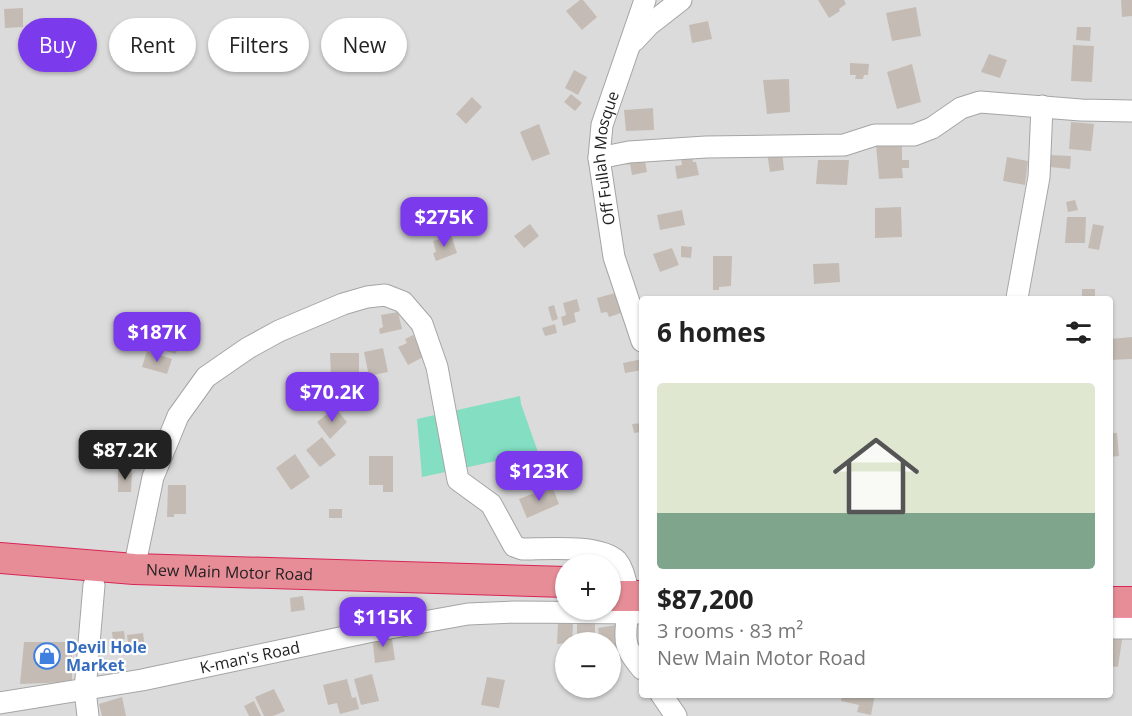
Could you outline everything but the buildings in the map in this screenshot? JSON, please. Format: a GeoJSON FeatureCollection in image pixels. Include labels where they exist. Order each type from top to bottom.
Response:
{"type":"FeatureCollection","features":[{"type":"Feature","properties":{"kind":"highway","name":"New Main Motor Road"},"geometry":{"type":"LineString","coordinates":[[0,558],[134,569],[555,582]]}},
{"type":"Feature","properties":{"kind":"highway","name":"New Main Motor Road"},"geometry":{"type":"LineString","coordinates":[[0,577],[94,585],[555,595]]}},
{"type":"Feature","properties":{"kind":"highway"},"geometry":{"type":"LineString","coordinates":[[1113,586],[1132,586]]}},
{"type":"Feature","properties":{"kind":"highway"},"geometry":{"type":"LineString","coordinates":[[1113,602],[1132,602]]}},
{"type":"Feature","properties":{"kind":"street","name":"Off Fullah Mosque"},"geometry":{"type":"LineString","coordinates":[[639,332],[614,257],[599,158],[602,125],[645,0]]}},
{"type":"Feature","properties":{"kind":"street","name":"Off Fullah Mosque"},"geometry":{"type":"LineString","coordinates":[[629,47],[649,25],[681,0]]}},
{"type":"Feature","properties":{"kind":"street"},"geometry":{"type":"LineString","coordinates":[[599,158],[629,152],[706,147],[844,145],[875,135],[914,135],[932,128],[961,108],[980,102],[1081,110],[1132,111]]}},
{"type":"Feature","properties":{"kind":"street"},"geometry":{"type":"LineString","coordinates":[[1017,296],[1039,177],[1042,106]]}},
{"type":"Feature","properties":{"kind":"street"},"geometry":{"type":"LineString","coordinates":[[134,569],[153,477],[178,416],[206,377],[248,348],[279,331],[343,304],[385,295],[403,302],[422,324],[437,367],[458,480],[491,504],[514,546],[522,549],[579,550],[603,553],[616,561],[623,571],[629,596],[626,638],[631,653],[639,665]]}},
{"type":"Feature","properties":{"kind":"street"},"geometry":{"type":"LineString","coordinates":[[88,716],[85,690],[94,585]]}},
{"type":"Feature","properties":{"kind":"street","name":"K-man's Road"},"geometry":{"type":"LineString","coordinates":[[0,703],[85,690],[468,614],[514,612],[629,596]]}},
{"type":"Feature","properties":{"kind":"street"},"geometry":{"type":"LineString","coordinates":[[1113,628],[1132,628]]}},
{"type":"Feature","properties":{"kind":"street"},"geometry":{"type":"LineString","coordinates":[[664,698],[676,716]]}},
{"type":"Feature","properties":{"kind":"shaded area"},"geometry":{"type":"Polygon","coordinates":[[[0,0],[1132,0],[1132,716],[0,716],[0,0]]]}},
{"type":"Feature","properties":{"kind":"green space"},"geometry":{"type":"Polygon","coordinates":[[[520,396],[538,452],[422,477],[417,419],[520,396]]]}},
{"type":"Feature","properties":{"kind":"place","name":"Devil Hole Market"},"geometry":{"type":"Point","coordinates":[47,656]}}]}
